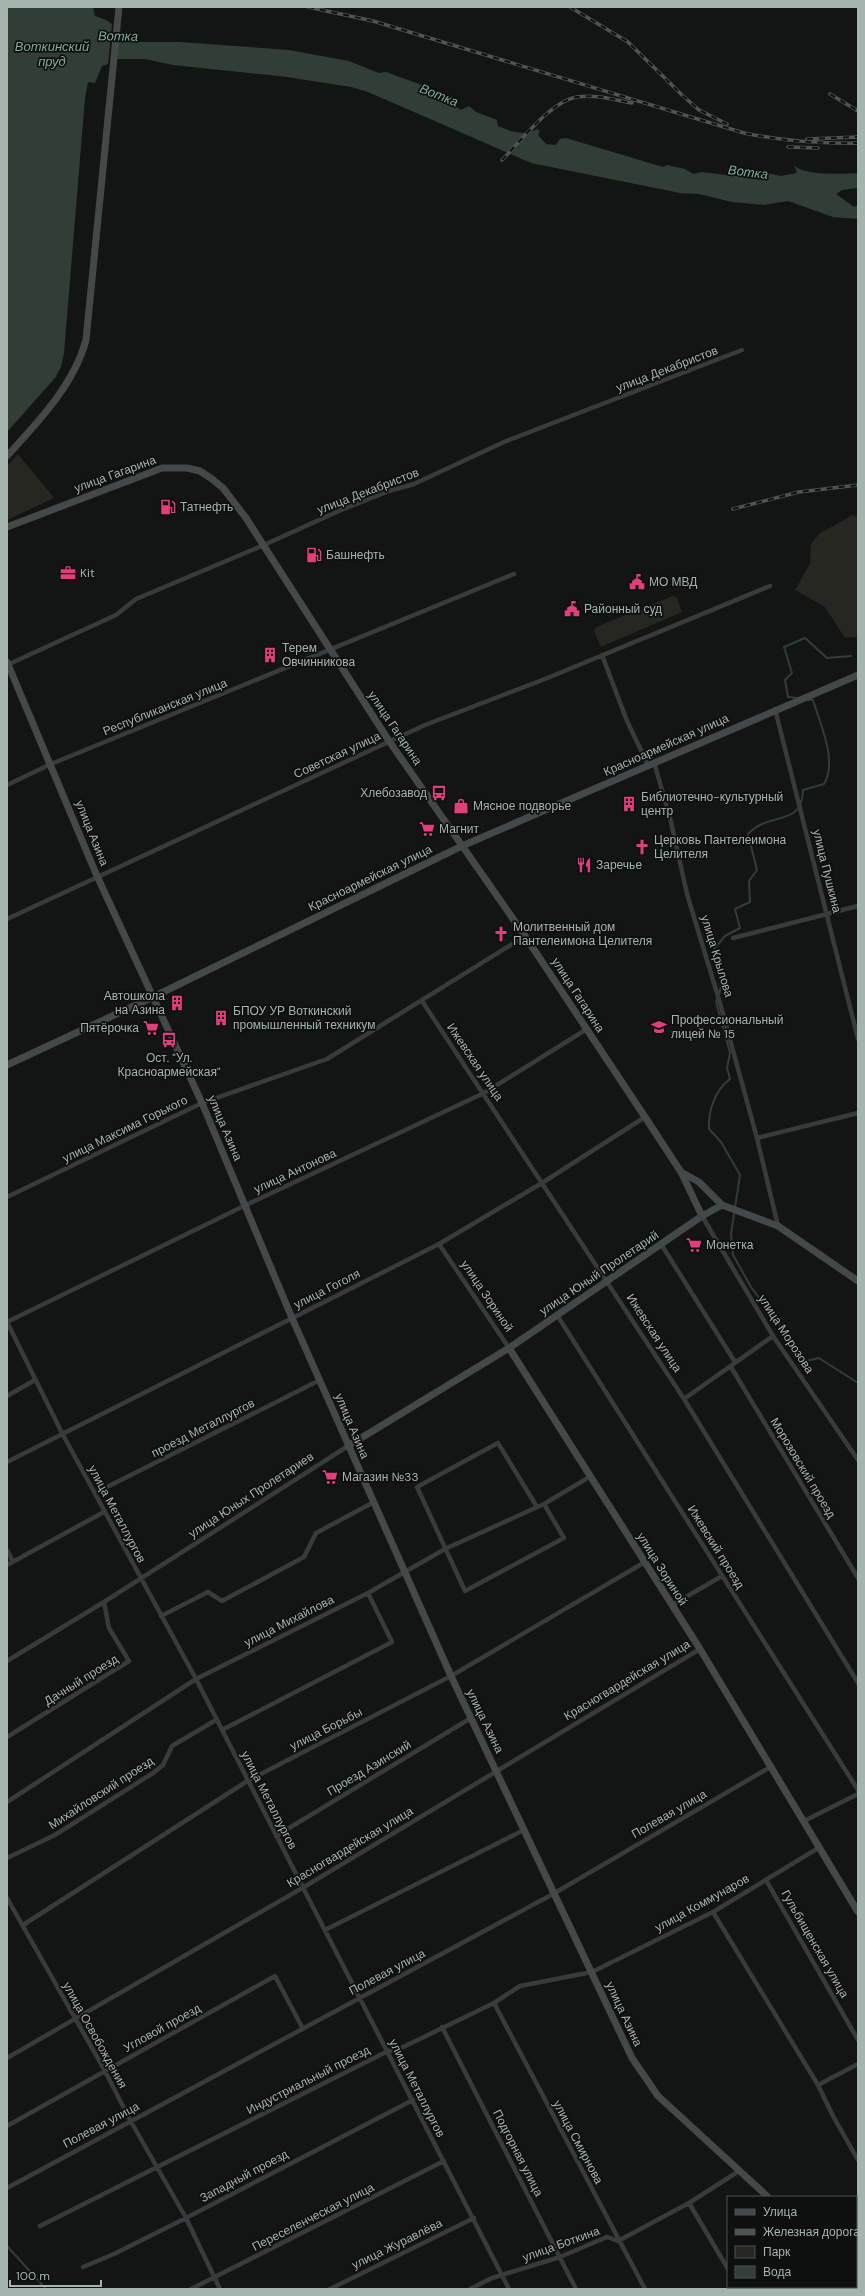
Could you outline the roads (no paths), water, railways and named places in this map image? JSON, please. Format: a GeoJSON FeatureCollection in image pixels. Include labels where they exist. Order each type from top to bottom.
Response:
{"type":"FeatureCollection","features":[{"type":"Feature","properties":{"kind":"main road"},"geometry":{"type":"LineString","coordinates":[[7,456],[63,389],[79,362],[86,340],[119,7]]}},
{"type":"Feature","properties":{"kind":"main road","name":"улица Гагарина"},"geometry":{"type":"LineString","coordinates":[[7,527],[162,468],[175,467],[200,472],[223,488],[264,545],[390,741],[525,936],[645,1116],[680,1172],[702,1216]]}},
{"type":"Feature","properties":{"kind":"main road","name":"улица Азина"},"geometry":{"type":"LineString","coordinates":[[7,664],[51,764],[97,876],[202,1104],[246,1205],[292,1318],[451,1676],[497,1770],[553,1894],[592,1972],[632,2058],[650,2086],[674,2112],[767,2196]]}},
{"type":"Feature","properties":{"kind":"main road","name":"Красноармейская улица"},"geometry":{"type":"LineString","coordinates":[[7,1065],[153,997],[462,846],[775,709],[858,675]]}},
{"type":"Feature","properties":{"kind":"main road"},"geometry":{"type":"LineString","coordinates":[[680,1172],[699,1182],[722,1206],[778,1226],[858,1281]]}},
{"type":"Feature","properties":{"kind":"main road","name":"улица Юный Пролетарий"},"geometry":{"type":"LineString","coordinates":[[509,1348],[702,1216],[722,1206]]}},
{"type":"Feature","properties":{"kind":"main road","name":"улица Юных Пролетариев"},"geometry":{"type":"LineString","coordinates":[[348,1446],[509,1348]]}},
{"type":"Feature","properties":{"kind":"main road","name":"улица Зориной"},"geometry":{"type":"LineString","coordinates":[[509,1348],[700,1649],[772,1766],[858,1912]]}},
{"type":"Feature","properties":{"kind":"street","name":"улица Декабристов"},"geometry":{"type":"LineString","coordinates":[[7,664],[116,614],[136,599],[264,545],[341,510],[390,490],[414,484],[504,442],[742,350]]}},
{"type":"Feature","properties":{"kind":"street","name":"Республиканская улица"},"geometry":{"type":"LineString","coordinates":[[7,785],[51,764],[514,574]]}},
{"type":"Feature","properties":{"kind":"street","name":"Советская улица"},"geometry":{"type":"LineString","coordinates":[[7,919],[390,741],[770,586]]}},
{"type":"Feature","properties":{"kind":"street","name":"улица Крылова"},"geometry":{"type":"LineString","coordinates":[[602,655],[627,721],[651,763],[671,822],[687,894],[720,1002],[757,1138],[778,1226]]}},
{"type":"Feature","properties":{"kind":"street","name":"улица Пушкина"},"geometry":{"type":"LineString","coordinates":[[775,709],[828,914],[858,1039]]}},
{"type":"Feature","properties":{"kind":"street"},"geometry":{"type":"LineString","coordinates":[[733,938],[858,906]]}},
{"type":"Feature","properties":{"kind":"street","name":"улица Максима Горького"},"geometry":{"type":"LineString","coordinates":[[7,1197],[202,1104],[327,1059],[525,936]]}},
{"type":"Feature","properties":{"kind":"street","name":"Ижевская улица"},"geometry":{"type":"LineString","coordinates":[[422,1001],[608,1280],[684,1399],[858,1683]]}},
{"type":"Feature","properties":{"kind":"street","name":"улица Антонова"},"geometry":{"type":"LineString","coordinates":[[7,1322],[246,1205],[484,1093],[586,1029]]}},
{"type":"Feature","properties":{"kind":"street"},"geometry":{"type":"LineString","coordinates":[[757,1138],[858,1113]]}},
{"type":"Feature","properties":{"kind":"street","name":"улица Гоголя"},"geometry":{"type":"LineString","coordinates":[[7,1462],[439,1244],[542,1183],[645,1116]]}},
{"type":"Feature","properties":{"kind":"street","name":"улица Морозова"},"geometry":{"type":"LineString","coordinates":[[702,1216],[773,1336],[858,1460]]}},
{"type":"Feature","properties":{"kind":"street","name":"улица Зориной"},"geometry":{"type":"LineString","coordinates":[[439,1244],[509,1348]]}},
{"type":"Feature","properties":{"kind":"street"},"geometry":{"type":"LineString","coordinates":[[661,1244],[735,1362]]}},
{"type":"Feature","properties":{"kind":"street","name":"Ижевский проезд"},"geometry":{"type":"LineString","coordinates":[[557,1315],[858,1790]]}},
{"type":"Feature","properties":{"kind":"street","name":"улица Металлургов"},"geometry":{"type":"LineString","coordinates":[[7,1322],[62,1433],[140,1579],[196,1679],[216,1720],[249,1780],[359,1999],[388,2051],[509,2289]]}},
{"type":"Feature","properties":{"kind":"street"},"geometry":{"type":"LineString","coordinates":[[684,1399],[773,1336]]}},
{"type":"Feature","properties":{"kind":"street","name":"Морозовский проезд"},"geometry":{"type":"LineString","coordinates":[[731,1367],[858,1578]]}},
{"type":"Feature","properties":{"kind":"street"},"geometry":{"type":"LineString","coordinates":[[7,1396],[35,1380]]}},
{"type":"Feature","properties":{"kind":"street","name":"проезд Металлургов"},"geometry":{"type":"LineString","coordinates":[[95,1493],[320,1380]]}},
{"type":"Feature","properties":{"kind":"street"},"geometry":{"type":"LineString","coordinates":[[537,1507],[498,1442],[417,1486],[465,1590],[564,1538],[544,1504]]}},
{"type":"Feature","properties":{"kind":"street","name":"улица Юных Пролетариев"},"geometry":{"type":"LineString","coordinates":[[7,1661],[104,1602],[348,1446]]}},
{"type":"Feature","properties":{"kind":"street","name":"улица Михайлова"},"geometry":{"type":"LineString","coordinates":[[7,1802],[196,1679],[368,1593],[445,1548],[544,1504],[591,1476]]}},
{"type":"Feature","properties":{"kind":"street"},"geometry":{"type":"LineString","coordinates":[[161,1616],[208,1592],[222,1600],[304,1557],[316,1534],[374,1502]]}},
{"type":"Feature","properties":{"kind":"street"},"geometry":{"type":"LineString","coordinates":[[7,1565],[104,1512]]}},
{"type":"Feature","properties":{"kind":"street"},"geometry":{"type":"LineString","coordinates":[[7,1550],[13,1562]]}},
{"type":"Feature","properties":{"kind":"street","name":"улица Борьбы"},"geometry":{"type":"LineString","coordinates":[[23,1925],[249,1780],[451,1676],[645,1562]]}},
{"type":"Feature","properties":{"kind":"street"},"geometry":{"type":"LineString","coordinates":[[672,1605],[722,1576]]}},
{"type":"Feature","properties":{"kind":"street"},"geometry":{"type":"LineString","coordinates":[[222,1730],[392,1642],[368,1593]]}},
{"type":"Feature","properties":{"kind":"street","name":"Дачный проезд"},"geometry":{"type":"LineString","coordinates":[[7,1737],[130,1661],[109,1628],[104,1602]]}},
{"type":"Feature","properties":{"kind":"street","name":"Красногвардейская улица"},"geometry":{"type":"LineString","coordinates":[[7,2058],[76,2020],[304,1887],[700,1649]]}},
{"type":"Feature","properties":{"kind":"street","name":"Проезд Азинский"},"geometry":{"type":"LineString","coordinates":[[276,1836],[471,1718]]}},
{"type":"Feature","properties":{"kind":"street","name":"Михайловский проезд"},"geometry":{"type":"LineString","coordinates":[[7,1858],[55,1835],[153,1774],[162,1765],[172,1746],[216,1720]]}},
{"type":"Feature","properties":{"kind":"street","name":"Полевая улица"},"geometry":{"type":"LineString","coordinates":[[7,2188],[130,2120],[303,2029],[553,1894],[772,1766]]}},
{"type":"Feature","properties":{"kind":"street"},"geometry":{"type":"LineString","coordinates":[[804,1821],[858,1794]]}},
{"type":"Feature","properties":{"kind":"street"},"geometry":{"type":"LineString","coordinates":[[325,1930],[524,1830]]}},
{"type":"Feature","properties":{"kind":"street","name":"улица Коммунаров"},"geometry":{"type":"LineString","coordinates":[[592,1972],[713,1912],[820,1847]]}},
{"type":"Feature","properties":{"kind":"street","name":"Гульбищенская улица"},"geometry":{"type":"LineString","coordinates":[[766,1880],[858,2040]]}},
{"type":"Feature","properties":{"kind":"street","name":"улица Освобождения"},"geometry":{"type":"LineString","coordinates":[[7,1898],[105,2071],[130,2120],[158,2166],[186,2218],[220,2289]]}},
{"type":"Feature","properties":{"kind":"street"},"geometry":{"type":"LineString","coordinates":[[713,1912],[818,2085],[833,2116],[858,2160]]}},
{"type":"Feature","properties":{"kind":"street","name":"Индустриальный проезд"},"geometry":{"type":"LineString","coordinates":[[40,2226],[388,2051],[395,2051],[494,2003],[520,1986],[592,1972]]}},
{"type":"Feature","properties":{"kind":"street","name":"Угловой проезд"},"geometry":{"type":"LineString","coordinates":[[7,2126],[275,1976],[303,2029]]}},
{"type":"Feature","properties":{"kind":"street","name":"улица Смирнова"},"geometry":{"type":"LineString","coordinates":[[494,2003],[618,2241],[645,2289]]}},
{"type":"Feature","properties":{"kind":"street","name":"Подгорная улица"},"geometry":{"type":"LineString","coordinates":[[442,2027],[576,2289]]}},
{"type":"Feature","properties":{"kind":"street"},"geometry":{"type":"LineString","coordinates":[[818,2085],[858,2064]]}},
{"type":"Feature","properties":{"kind":"street","name":"Западный проезд"},"geometry":{"type":"LineString","coordinates":[[83,2267],[114,2254],[186,2218],[413,2100]]}},
{"type":"Feature","properties":{"kind":"street","name":"Переселенческая улица"},"geometry":{"type":"LineString","coordinates":[[191,2289],[444,2162]]}},
{"type":"Feature","properties":{"kind":"street","name":"улица Боткина"},"geometry":{"type":"LineString","coordinates":[[470,2289],[492,2278],[560,2257],[607,2237],[618,2241],[689,2203],[739,2171]]}},
{"type":"Feature","properties":{"kind":"street"},"geometry":{"type":"LineString","coordinates":[[689,2203],[727,2267]]}},
{"type":"Feature","properties":{"kind":"street","name":"улица Журавлёва"},"geometry":{"type":"LineString","coordinates":[[330,2289],[474,2218]]}},
{"type":"Feature","properties":{"kind":"water","name":"Воткинский пруд"},"geometry":{"type":"Polygon","coordinates":[[[7,7],[93,7],[95,16],[112,24],[108,64],[102,66],[95,83],[88,82],[85,98],[64,353],[61,367],[55,378],[7,432],[7,7]]]}},
{"type":"Feature","properties":{"kind":"water","name":"Вотка"},"geometry":{"type":"Polygon","coordinates":[[[117,42],[179,42],[289,50],[349,61],[379,73],[386,72],[430,88],[445,99],[453,101],[455,106],[461,110],[469,106],[476,112],[497,120],[498,126],[508,130],[522,133],[537,129],[540,131],[538,135],[546,144],[556,145],[560,139],[566,138],[663,167],[667,165],[685,169],[693,174],[702,172],[735,176],[760,175],[761,172],[781,176],[797,173],[794,165],[799,169],[815,173],[858,173],[858,188],[842,190],[836,194],[854,207],[858,205],[858,219],[833,217],[788,201],[764,205],[732,202],[699,194],[680,193],[531,163],[368,92],[351,87],[287,77],[173,65],[145,59],[115,59],[117,42]]]}},
{"type":"Feature","properties":{"kind":"waterway"},"geometry":{"type":"LineString","coordinates":[[798,698],[788,697],[785,680],[792,673],[784,647],[805,638],[827,658],[851,656]]}},
{"type":"Feature","properties":{"kind":"waterway"},"geometry":{"type":"LineString","coordinates":[[719,995],[721,986],[714,949],[725,936],[740,928],[735,909],[750,902],[749,881],[757,870],[748,834],[766,822],[784,817],[797,810],[801,802],[803,790],[824,784],[828,775],[829,754],[826,742],[813,700],[808,700]]}},
{"type":"Feature","properties":{"kind":"waterway"},"geometry":{"type":"LineString","coordinates":[[717,999],[716,1002],[730,1053],[727,1068],[730,1079],[716,1095],[711,1108],[709,1129],[721,1142],[740,1175],[731,1234],[733,1255],[751,1287],[806,1361],[819,1358],[858,1383]]}},
{"type":"Feature","properties":{"kind":"waterway"},"geometry":{"type":"LineString","coordinates":[[7,2246],[46,2289]]}},
{"type":"Feature","properties":{"kind":"railway"},"geometry":{"type":"LineString","coordinates":[[308,7],[373,21],[744,133],[801,141],[858,143]]}},
{"type":"Feature","properties":{"kind":"railway"},"geometry":{"type":"LineString","coordinates":[[570,7],[628,42],[699,110],[727,124]]}},
{"type":"Feature","properties":{"kind":"railway"},"geometry":{"type":"LineString","coordinates":[[830,94],[858,111]]}},
{"type":"Feature","properties":{"kind":"railway"},"geometry":{"type":"LineString","coordinates":[[502,160],[537,123],[557,106],[567,100],[577,97],[591,96],[632,103]]}},
{"type":"Feature","properties":{"kind":"railway"},"geometry":{"type":"LineString","coordinates":[[807,139],[858,137]]}},
{"type":"Feature","properties":{"kind":"railway"},"geometry":{"type":"LineString","coordinates":[[788,147],[818,148]]}},
{"type":"Feature","properties":{"kind":"railway"},"geometry":{"type":"LineString","coordinates":[[733,509],[799,492],[858,485]]}},
{"type":"Feature","properties":{"kind":"place","name":"Татнефть"},"geometry":{"type":"Point","coordinates":[168,507]}},
{"type":"Feature","properties":{"kind":"place","name":"Башнефть"},"geometry":{"type":"Point","coordinates":[314,555]}},
{"type":"Feature","properties":{"kind":"place","name":"Kit"},"geometry":{"type":"Point","coordinates":[68,573]}},
{"type":"Feature","properties":{"kind":"place","name":"МО МВД"},"geometry":{"type":"Point","coordinates":[637,582]}},
{"type":"Feature","properties":{"kind":"place","name":"Районный суд"},"geometry":{"type":"Point","coordinates":[572,609]}},
{"type":"Feature","properties":{"kind":"place","name":"Терем Овчинникова"},"geometry":{"type":"Point","coordinates":[270,655]}},
{"type":"Feature","properties":{"kind":"place","name":"Хлебозавод"},"geometry":{"type":"Point","coordinates":[439,793]}},
{"type":"Feature","properties":{"kind":"place","name":"Библиотечно-культурный центр"},"geometry":{"type":"Point","coordinates":[629,804]}},
{"type":"Feature","properties":{"kind":"place","name":"Мясное подворье"},"geometry":{"type":"Point","coordinates":[461,806]}},
{"type":"Feature","properties":{"kind":"place","name":"Магнит"},"geometry":{"type":"Point","coordinates":[427,829]}},
{"type":"Feature","properties":{"kind":"place","name":"Церковь Пантелеимона Целителя"},"geometry":{"type":"Point","coordinates":[642,847]}},
{"type":"Feature","properties":{"kind":"place","name":"Заречье"},"geometry":{"type":"Point","coordinates":[584,865]}},
{"type":"Feature","properties":{"kind":"place","name":"Молитвенный дом Пантелеимона Целителя"},"geometry":{"type":"Point","coordinates":[501,934]}},
{"type":"Feature","properties":{"kind":"place","name":"Автошкола на Азина"},"geometry":{"type":"Point","coordinates":[177,1003]}},
{"type":"Feature","properties":{"kind":"place","name":"БПОУ УР Воткинский промышленный техникум"},"geometry":{"type":"Point","coordinates":[221,1018]}},
{"type":"Feature","properties":{"kind":"place","name":"Профессиональный лицей № 15"},"geometry":{"type":"Point","coordinates":[659,1027]}},
{"type":"Feature","properties":{"kind":"place","name":"Пятёрочка"},"geometry":{"type":"Point","coordinates":[151,1028]}},
{"type":"Feature","properties":{"kind":"place","name":"Ост. \"Ул. Красноармейская\""},"geometry":{"type":"Point","coordinates":[169,1040]}},
{"type":"Feature","properties":{"kind":"place","name":"Монетка"},"geometry":{"type":"Point","coordinates":[694,1245]}},
{"type":"Feature","properties":{"kind":"place","name":"Магазин №33"},"geometry":{"type":"Point","coordinates":[330,1477]}}]}
